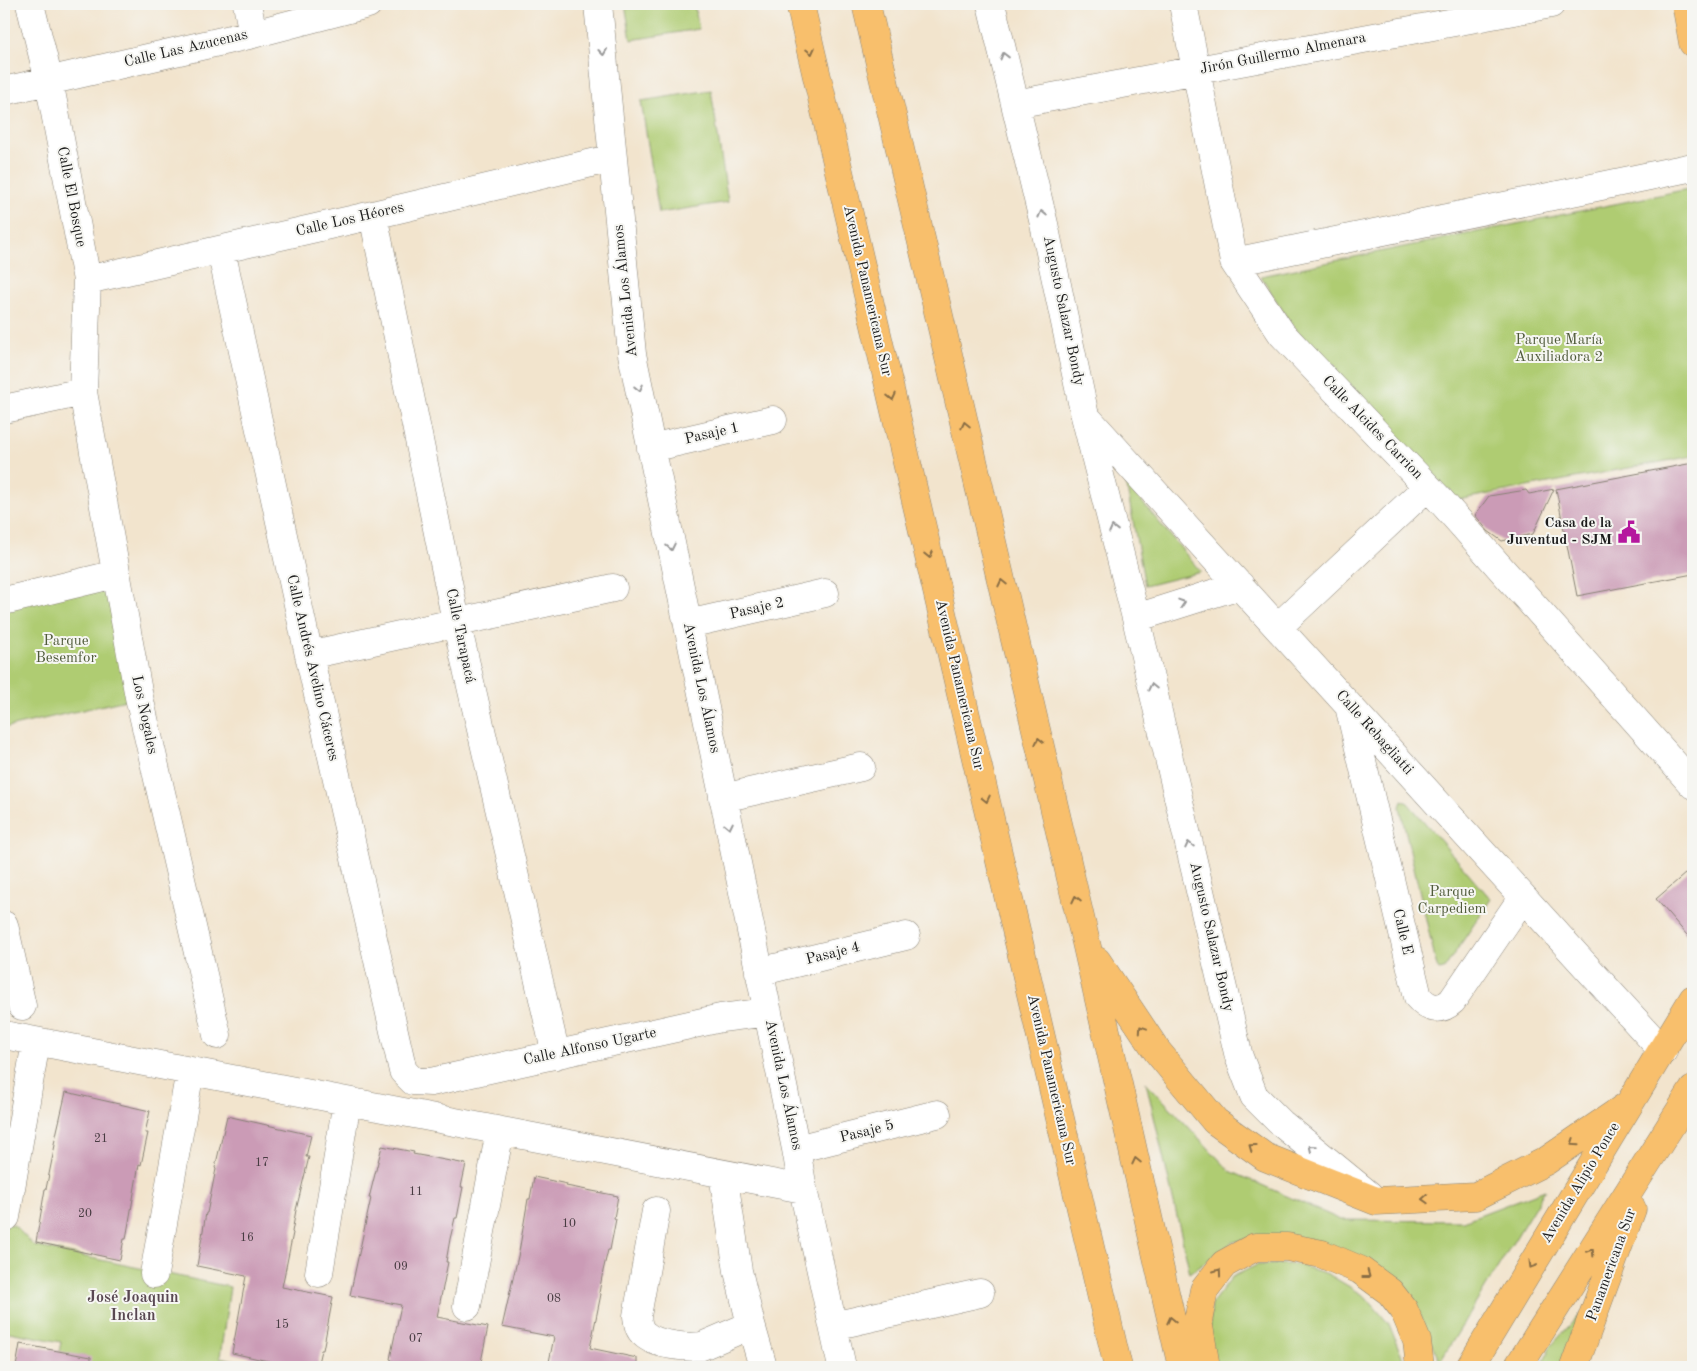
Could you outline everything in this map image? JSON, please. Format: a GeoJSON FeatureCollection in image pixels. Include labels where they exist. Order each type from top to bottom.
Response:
{"type":"FeatureCollection","features":[{"type":"Feature","properties":{"kind":"main road","name":"Avenida Panamericana Sur"},"geometry":{"type":"LineString","coordinates":[[800,4],[1118,1367]]}},
{"type":"Feature","properties":{"kind":"main road"},"geometry":{"type":"LineString","coordinates":[[866,4],[1087,947],[1182,1367]]}},
{"type":"Feature","properties":{"kind":"main road"},"geometry":{"type":"LineString","coordinates":[[1686,4],[1693,43]]}},
{"type":"Feature","properties":{"kind":"main road"},"geometry":{"type":"LineString","coordinates":[[1087,947],[1157,1051],[1214,1121],[1265,1157],[1376,1201],[1476,1196],[1546,1161],[1628,1105]]}},
{"type":"Feature","properties":{"kind":"main road","name":"Avenida Alipio Ponce"},"geometry":{"type":"LineString","coordinates":[[1470,1367],[1693,999]]}},
{"type":"Feature","properties":{"kind":"main road"},"geometry":{"type":"LineString","coordinates":[[1518,1367],[1693,1090]]}},
{"type":"Feature","properties":{"kind":"main road","name":"Panamericana Sur"},"geometry":{"type":"LineString","coordinates":[[1574,1367],[1649,1162]]}},
{"type":"Feature","properties":{"kind":"main road"},"geometry":{"type":"LineString","coordinates":[[1206,1367],[1198,1321],[1204,1290],[1224,1264],[1255,1247],[1287,1246],[1322,1254],[1360,1270],[1390,1292],[1404,1310],[1416,1342],[1420,1367]]}},
{"type":"Feature","properties":{"kind":"street","name":"Calle El Bosque"},"geometry":{"type":"LineString","coordinates":[[30,4],[49,81],[87,280],[83,392]]}},
{"type":"Feature","properties":{"kind":"street"},"geometry":{"type":"LineString","coordinates":[[247,4],[254,34]]}},
{"type":"Feature","properties":{"kind":"street","name":"Calle Las Azucenas"},"geometry":{"type":"LineString","coordinates":[[4,91],[254,34],[368,4]]}},
{"type":"Feature","properties":{"kind":"street","name":"Avenida Los Álamos"},"geometry":{"type":"LineString","coordinates":[[598,4],[632,354],[803,1189],[842,1367]]}},
{"type":"Feature","properties":{"kind":"street","name":"Augusto Salazar Bondy"},"geometry":{"type":"LineString","coordinates":[[991,4],[1044,224],[1086,416],[1136,618],[1239,1057],[1254,1096],[1281,1123],[1376,1201]]}},
{"type":"Feature","properties":{"kind":"street","name":"Calle Alcides Carrion"},"geometry":{"type":"LineString","coordinates":[[1183,4],[1234,262],[1282,334],[1427,487],[1693,785]]}},
{"type":"Feature","properties":{"kind":"street","name":"Jirón Guillermo Almenara"},"geometry":{"type":"LineString","coordinates":[[1016,104],[1551,4]]}},
{"type":"Feature","properties":{"kind":"street","name":"Calle Los Héores"},"geometry":{"type":"LineString","coordinates":[[87,280],[373,216],[613,158]]}},
{"type":"Feature","properties":{"kind":"street"},"geometry":{"type":"LineString","coordinates":[[1234,262],[1693,167]]}},
{"type":"Feature","properties":{"kind":"street","name":"Calle Tarapacá"},"geometry":{"type":"LineString","coordinates":[[373,216],[456,621],[556,1055]]}},
{"type":"Feature","properties":{"kind":"street","name":"Calle Andrés Avelino Cáceres"},"geometry":{"type":"LineString","coordinates":[[221,250],[309,655],[403,1071],[413,1081]]}},
{"type":"Feature","properties":{"kind":"street"},"geometry":{"type":"LineString","coordinates":[[4,409],[83,392]]}},
{"type":"Feature","properties":{"kind":"street","name":"Los Nogales"},"geometry":{"type":"LineString","coordinates":[[83,392],[139,697],[217,1035]]}},
{"type":"Feature","properties":{"kind":"street","name":"Calle Rebagliatti"},"geometry":{"type":"LineString","coordinates":[[1086,416],[1663,1051]]}},
{"type":"Feature","properties":{"kind":"street","name":"Pasaje 1"},"geometry":{"type":"LineString","coordinates":[[651,448],[773,420]]}},
{"type":"Feature","properties":{"kind":"street"},"geometry":{"type":"LineString","coordinates":[[1278,627],[1427,487]]}},
{"type":"Feature","properties":{"kind":"street"},"geometry":{"type":"LineString","coordinates":[[4,601],[116,574]]}},
{"type":"Feature","properties":{"kind":"street"},"geometry":{"type":"LineString","coordinates":[[1136,618],[1240,585]]}},
{"type":"Feature","properties":{"kind":"street"},"geometry":{"type":"LineString","coordinates":[[309,655],[456,621],[613,588]]}},
{"type":"Feature","properties":{"kind":"street","name":"Pasaje 2"},"geometry":{"type":"LineString","coordinates":[[688,624],[826,593]]}},
{"type":"Feature","properties":{"kind":"street","name":"Calle E"},"geometry":{"type":"LineString","coordinates":[[1348,705],[1418,997],[1422,1002],[1434,1008],[1441,1008],[1452,1001],[1523,897]]}},
{"type":"Feature","properties":{"kind":"street"},"geometry":{"type":"LineString","coordinates":[[724,798],[861,767]]}},
{"type":"Feature","properties":{"kind":"street"},"geometry":{"type":"LineString","coordinates":[[4,925],[22,1006]]}},
{"type":"Feature","properties":{"kind":"street","name":"Pasaje 4"},"geometry":{"type":"LineString","coordinates":[[759,972],[906,936]]}},
{"type":"Feature","properties":{"kind":"street","name":"Calle Alfonso Ugarte"},"geometry":{"type":"LineString","coordinates":[[413,1081],[431,1082],[721,1018],[768,1012]]}},
{"type":"Feature","properties":{"kind":"street"},"geometry":{"type":"LineString","coordinates":[[4,1035],[803,1189]]}},
{"type":"Feature","properties":{"kind":"street"},"geometry":{"type":"LineString","coordinates":[[6,1217],[36,1042]]}},
{"type":"Feature","properties":{"kind":"street"},"geometry":{"type":"LineString","coordinates":[[154,1274],[190,1071]]}},
{"type":"Feature","properties":{"kind":"street"},"geometry":{"type":"LineString","coordinates":[[319,1273],[347,1101]]}},
{"type":"Feature","properties":{"kind":"street","name":"Pasaje 5"},"geometry":{"type":"LineString","coordinates":[[796,1149],[937,1114]]}},
{"type":"Feature","properties":{"kind":"street"},"geometry":{"type":"LineString","coordinates":[[467,1306],[500,1130]]}},
{"type":"Feature","properties":{"kind":"street"},"geometry":{"type":"LineString","coordinates":[[723,1174],[738,1271],[763,1367]]}},
{"type":"Feature","properties":{"kind":"street"},"geometry":{"type":"LineString","coordinates":[[656,1210],[637,1316],[638,1326],[642,1333],[648,1338],[671,1345],[692,1357],[702,1346],[751,1325]]}},
{"type":"Feature","properties":{"kind":"street"},"geometry":{"type":"LineString","coordinates":[[833,1326],[980,1293]]}},
{"type":"Feature","properties":{"kind":"green space"},"geometry":{"type":"Polygon","coordinates":[[[625,4],[694,4],[699,29],[631,40],[625,4]]]}},
{"type":"Feature","properties":{"kind":"green space"},"geometry":{"type":"Polygon","coordinates":[[[711,90],[728,202],[659,213],[641,101],[711,90]]]}},
{"type":"Feature","properties":{"kind":"green space","name":"Parque María Auxiliadora 2"},"geometry":{"type":"Polygon","coordinates":[[[1693,188],[1693,456],[1457,500],[1291,324],[1261,276],[1693,188]]]}},
{"type":"Feature","properties":{"kind":"green space"},"geometry":{"type":"Polygon","coordinates":[[[1126,483],[1201,572],[1145,586],[1126,483]]]}},
{"type":"Feature","properties":{"kind":"green space","name":"Parque Besemfor"},"geometry":{"type":"Polygon","coordinates":[[[116,574],[139,697],[4,728],[4,601],[116,574]]]}},
{"type":"Feature","properties":{"kind":"green space","name":"Parque Carpediem"},"geometry":{"type":"Polygon","coordinates":[[[1402,800],[1407,802],[1491,899],[1444,969],[1439,970],[1437,967],[1400,807],[1402,800]]]}},
{"type":"Feature","properties":{"kind":"green space"},"geometry":{"type":"Polygon","coordinates":[[[1146,1082],[1230,1171],[1341,1220],[1463,1221],[1545,1190],[1440,1362],[1416,1305],[1257,1237],[1233,1242],[1190,1273],[1146,1082]]]}},
{"type":"Feature","properties":{"kind":"green space"},"geometry":{"type":"Polygon","coordinates":[[[4,1223],[14,1225],[34,1246],[230,1287],[220,1357],[266,1367],[56,1367],[61,1342],[4,1331],[4,1223]]]}},
{"type":"Feature","properties":{"kind":"green space"},"geometry":{"type":"Polygon","coordinates":[[[1296,1264],[1328,1274],[1365,1296],[1389,1324],[1406,1367],[1214,1367],[1208,1341],[1212,1303],[1232,1277],[1257,1265],[1296,1264]]]}},
{"type":"Feature","properties":{"kind":"green space"},"geometry":{"type":"Polygon","coordinates":[[[1580,1314],[1560,1367],[1541,1367],[1550,1347],[1580,1314]]]}},
{"type":"Feature","properties":{"kind":"building","name":"Casa de la Juventud - SJM"},"geometry":{"type":"Polygon","coordinates":[[[1693,463],[1693,574],[1577,596],[1556,489],[1693,463]]]}},
{"type":"Feature","properties":{"kind":"building"},"geometry":{"type":"Polygon","coordinates":[[[1554,489],[1533,534],[1502,541],[1488,531],[1475,515],[1489,496],[1526,490],[1529,494],[1554,489]]]}},
{"type":"Feature","properties":{"kind":"building"},"geometry":{"type":"Polygon","coordinates":[[[1693,867],[1693,942],[1656,899],[1693,867]]]}},
{"type":"Feature","properties":{"kind":"building"},"geometry":{"type":"Polygon","coordinates":[[[66,1092],[150,1111],[145,1133],[148,1133],[141,1165],[139,1164],[126,1239],[124,1239],[120,1260],[36,1242],[54,1144],[66,1092]]]}},
{"type":"Feature","properties":{"kind":"building"},"geometry":{"type":"Polygon","coordinates":[[[227,1116],[311,1135],[306,1157],[309,1157],[296,1210],[282,1287],[333,1297],[323,1350],[321,1350],[317,1367],[295,1367],[232,1353],[246,1276],[197,1266],[215,1168],[227,1116]]]}},
{"type":"Feature","properties":{"kind":"building"},"geometry":{"type":"Polygon","coordinates":[[[382,1146],[466,1164],[457,1218],[455,1218],[450,1239],[446,1262],[448,1262],[437,1317],[488,1327],[480,1367],[390,1367],[401,1305],[350,1295],[371,1198],[369,1198],[382,1146]]]}},
{"type":"Feature","properties":{"kind":"building"},"geometry":{"type":"Polygon","coordinates":[[[534,1177],[567,1184],[566,1186],[618,1196],[614,1218],[616,1219],[610,1250],[608,1250],[603,1271],[599,1293],[601,1294],[590,1348],[637,1358],[637,1367],[548,1367],[554,1337],[502,1327],[534,1177]]]}},
{"type":"Feature","properties":{"kind":"building"},"geometry":{"type":"Polygon","coordinates":[[[20,1344],[91,1357],[91,1367],[16,1367],[20,1344]]]}},
{"type":"Feature","properties":{"kind":"place","name":"Casa de la Juventud - SJM"},"geometry":{"type":"Point","coordinates":[1629,532]}},
{"type":"Feature","properties":{"kind":"district","name":"José Joaquin Inclan"},"geometry":{"type":"Point","coordinates":[133,1307]}}]}
